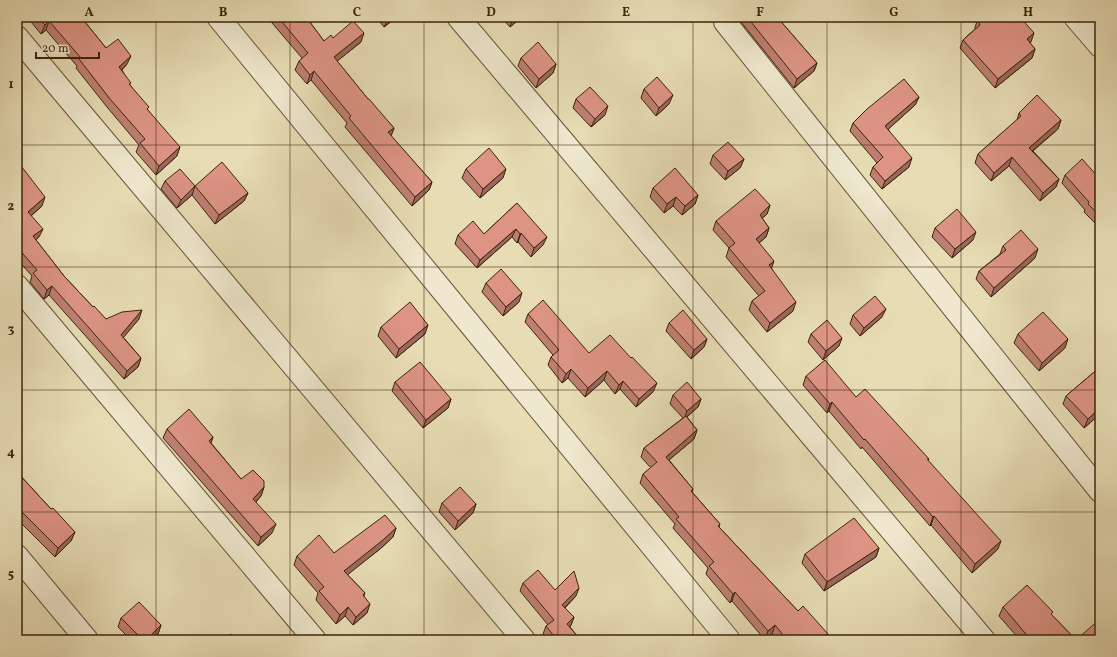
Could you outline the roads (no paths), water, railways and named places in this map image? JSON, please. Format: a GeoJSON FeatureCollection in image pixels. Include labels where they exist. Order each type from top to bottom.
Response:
{"type":"FeatureCollection","features":[{"type":"Feature","properties":{"kind":"street"},"geometry":{"type":"LineString","coordinates":[[218,17],[729,640]]}},
{"type":"Feature","properties":{"kind":"street"},"geometry":{"type":"LineString","coordinates":[[458,17],[984,640]]}},
{"type":"Feature","properties":{"kind":"street"},"geometry":{"type":"LineString","coordinates":[[1076,17],[1100,46]]}},
{"type":"Feature","properties":{"kind":"street"},"geometry":{"type":"LineString","coordinates":[[725,22],[1100,491]]}},
{"type":"Feature","properties":{"kind":"street"},"geometry":{"type":"LineString","coordinates":[[17,37],[524,640]]}},
{"type":"Feature","properties":{"kind":"street"},"geometry":{"type":"LineString","coordinates":[[17,286],[315,640]]}},
{"type":"Feature","properties":{"kind":"street"},"geometry":{"type":"LineString","coordinates":[[17,556],[88,640]]}}]}
